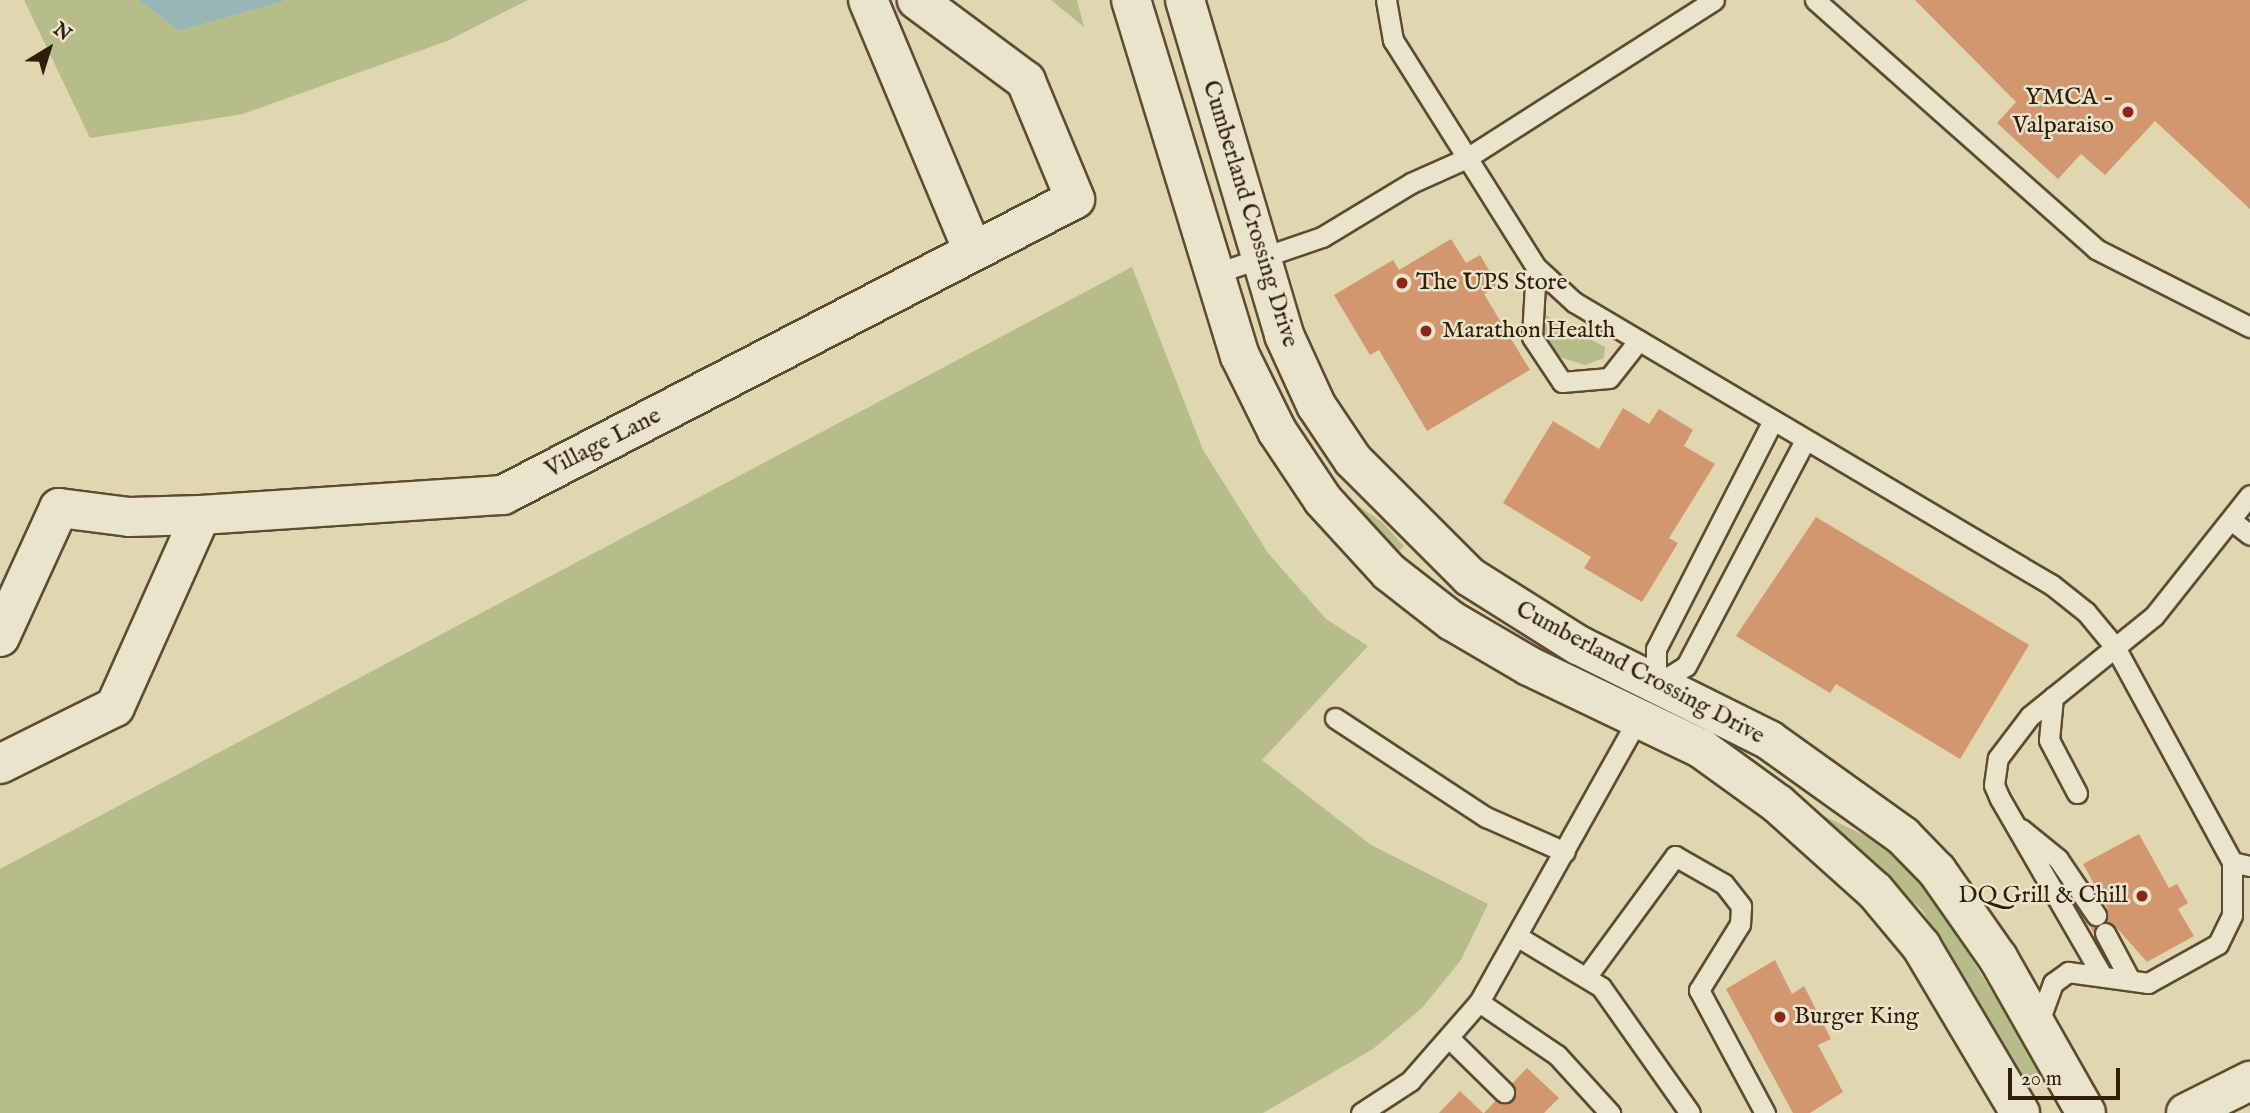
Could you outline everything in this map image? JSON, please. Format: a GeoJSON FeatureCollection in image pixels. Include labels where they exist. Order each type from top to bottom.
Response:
{"type":"FeatureCollection","features":[{"type":"Feature","properties":{"kind":"street"},"geometry":{"type":"LineString","coordinates":[[868,0],[973,251]]}},
{"type":"Feature","properties":{"kind":"street","name":"Village Lane"},"geometry":{"type":"LineString","coordinates":[[0,637],[60,508],[129,517],[201,515],[503,495],[1075,199],[1026,81],[917,0]]}},
{"type":"Feature","properties":{"kind":"street","name":"Cumberland Crossing Drive"},"geometry":{"type":"LineString","coordinates":[[1131,0],[1240,356],[1277,431],[1354,537],[1420,598],[1471,633],[1702,749],[1778,804],[1875,891],[1956,1000],[2020,1113]]}},
{"type":"Feature","properties":{"kind":"street","name":"Cumberland Crossing Drive"},"geometry":{"type":"LineString","coordinates":[[1185,0],[1284,335],[1316,405],[1395,509],[1459,569],[1525,615],[1769,740],[1903,836],[1962,905],[2086,1113]]}},
{"type":"Feature","properties":{"kind":"street"},"geometry":{"type":"LineString","coordinates":[[0,764],[115,707],[201,515]]}},
{"type":"Feature","properties":{"kind":"street"},"geometry":{"type":"LineString","coordinates":[[2186,1113],[2250,1081]]}},
{"type":"Feature","properties":{"kind":"lane"},"geometry":{"type":"LineString","coordinates":[[1385,0],[1393,40],[1536,267],[1574,302],[1804,442],[2052,585],[2086,612],[2115,648],[2241,864],[2232,915],[2218,944],[2165,977],[2148,983],[2100,972],[2059,977],[2037,1028]]}},
{"type":"Feature","properties":{"kind":"lane"},"geometry":{"type":"LineString","coordinates":[[1214,274],[1322,237],[1410,183],[1467,158],[1714,0]]}},
{"type":"Feature","properties":{"kind":"lane"},"geometry":{"type":"LineString","coordinates":[[1815,0],[2096,249],[2250,327]]}},
{"type":"Feature","properties":{"kind":"lane"},"geometry":{"type":"LineString","coordinates":[[1536,267],[1532,337],[1562,382],[1608,378],[1639,340]]}},
{"type":"Feature","properties":{"kind":"lane"},"geometry":{"type":"LineString","coordinates":[[1361,1113],[1410,1081],[1450,1039],[1479,1002],[1520,938],[1657,684],[1656,649],[1772,422]]}},
{"type":"Feature","properties":{"kind":"lane"},"geometry":{"type":"LineString","coordinates":[[1657,684],[1686,666],[1804,442]]}},
{"type":"Feature","properties":{"kind":"lane"},"geometry":{"type":"LineString","coordinates":[[2100,972],[2061,894],[2012,822],[1994,785],[1998,758],[2053,697],[2154,616],[2250,495]]}},
{"type":"Feature","properties":{"kind":"lane"},"geometry":{"type":"LineString","coordinates":[[2231,520],[2250,535]]}},
{"type":"Feature","properties":{"kind":"lane"},"geometry":{"type":"LineString","coordinates":[[2053,697],[2049,740],[2077,793]]}},
{"type":"Feature","properties":{"kind":"lane"},"geometry":{"type":"LineString","coordinates":[[1335,718],[1486,817],[1565,852]]}},
{"type":"Feature","properties":{"kind":"lane"},"geometry":{"type":"LineString","coordinates":[[2012,822],[2057,859],[2100,924],[2129,978]]}},
{"type":"Feature","properties":{"kind":"lane"},"geometry":{"type":"LineString","coordinates":[[1587,976],[1675,856],[1724,884],[1741,906],[1732,940],[1699,990],[1765,1113]]}},
{"type":"Feature","properties":{"kind":"lane"},"geometry":{"type":"LineString","coordinates":[[1520,938],[1587,976],[1626,1019],[1690,1113]]}},
{"type":"Feature","properties":{"kind":"lane"},"geometry":{"type":"LineString","coordinates":[[1479,1002],[1557,1055],[1610,1113]]}},
{"type":"Feature","properties":{"kind":"lane"},"geometry":{"type":"LineString","coordinates":[[1450,1039],[1504,1091]]}},
{"type":"Feature","properties":{"kind":"green space"},"geometry":{"type":"Polygon","coordinates":[[[24,0],[139,0],[179,31],[288,0],[528,0],[447,41],[243,114],[90,138],[24,0]]]}},
{"type":"Feature","properties":{"kind":"green space"},"geometry":{"type":"Polygon","coordinates":[[[1051,0],[1077,0],[1084,27],[1051,0]]]}},
{"type":"Feature","properties":{"kind":"green space"},"geometry":{"type":"Polygon","coordinates":[[[1132,267],[1203,450],[1268,553],[1326,619],[1368,646],[1262,760],[1371,845],[1488,904],[1461,960],[1422,1008],[1373,1049],[1263,1113],[0,1113],[0,869],[1132,267]]]}},
{"type":"Feature","properties":{"kind":"green space"},"geometry":{"type":"Polygon","coordinates":[[[1543,314],[1605,347],[1604,358],[1585,365],[1559,357],[1546,340],[1543,314]]]}},
{"type":"Feature","properties":{"kind":"green space"},"geometry":{"type":"Polygon","coordinates":[[[1340,493],[1382,522],[1404,546],[1392,557],[1340,493]]]}},
{"type":"Feature","properties":{"kind":"green space"},"geometry":{"type":"Polygon","coordinates":[[[1807,808],[1889,847],[1931,893],[2042,1073],[2040,1087],[2024,1079],[1922,910],[1807,808]]]}},
{"type":"Feature","properties":{"kind":"water"},"geometry":{"type":"Polygon","coordinates":[[[139,0],[288,0],[179,31],[139,0]]]}},
{"type":"Feature","properties":{"kind":"building","name":"YMCA - Valparaiso"},"geometry":{"type":"Polygon","coordinates":[[[1915,0],[2250,0],[2250,209],[2155,121],[2105,175],[2081,154],[2058,179],[1997,123],[2016,102],[1915,0]]]}},
{"type":"Feature","properties":{"kind":"building"},"geometry":{"type":"Polygon","coordinates":[[[1451,239],[1466,263],[1480,255],[1498,285],[1484,294],[1530,370],[1427,431],[1379,350],[1370,355],[1334,295],[1393,260],[1399,270],[1451,239]]]}},
{"type":"Feature","properties":{"kind":"building"},"geometry":{"type":"Polygon","coordinates":[[[1623,408],[1649,424],[1659,409],[1693,430],[1684,446],[1715,464],[1669,538],[1678,543],[1642,602],[1584,568],[1591,557],[1503,503],[1553,421],[1599,449],[1623,408]]]}},
{"type":"Feature","properties":{"kind":"building"},"geometry":{"type":"Polygon","coordinates":[[[1816,517],[2029,645],[1960,759],[1836,684],[1830,693],[1736,636],[1816,517]]]}},
{"type":"Feature","properties":{"kind":"building","name":"DQ Grill & Chill"},"geometry":{"type":"Polygon","coordinates":[[[2139,834],[2169,888],[2177,884],[2188,903],[2178,909],[2194,936],[2147,962],[2116,927],[2096,938],[2087,920],[2108,909],[2083,864],[2139,834]]]}},
{"type":"Feature","properties":{"kind":"building","name":"Burger King"},"geometry":{"type":"Polygon","coordinates":[[[1775,960],[1792,994],[1804,986],[1831,1039],[1818,1045],[1843,1092],[1810,1113],[1793,1113],[1726,989],[1775,960]]]}},
{"type":"Feature","properties":{"kind":"building"},"geometry":{"type":"Polygon","coordinates":[[[1527,1068],[1559,1098],[1544,1113],[1484,1113],[1527,1068]]]}},
{"type":"Feature","properties":{"kind":"building"},"geometry":{"type":"Polygon","coordinates":[[[1460,1091],[1483,1113],[1439,1113],[1460,1091]]]}},
{"type":"Feature","properties":{"kind":"place","name":"YMCA - Valparaiso"},"geometry":{"type":"Point","coordinates":[2128,112]}},
{"type":"Feature","properties":{"kind":"place","name":"The UPS Store"},"geometry":{"type":"Point","coordinates":[1402,283]}},
{"type":"Feature","properties":{"kind":"place","name":"Marathon Health"},"geometry":{"type":"Point","coordinates":[1426,331]}},
{"type":"Feature","properties":{"kind":"place","name":"DQ Grill & Chill"},"geometry":{"type":"Point","coordinates":[2142,896]}},
{"type":"Feature","properties":{"kind":"place","name":"Burger King"},"geometry":{"type":"Point","coordinates":[1780,1017]}}]}
